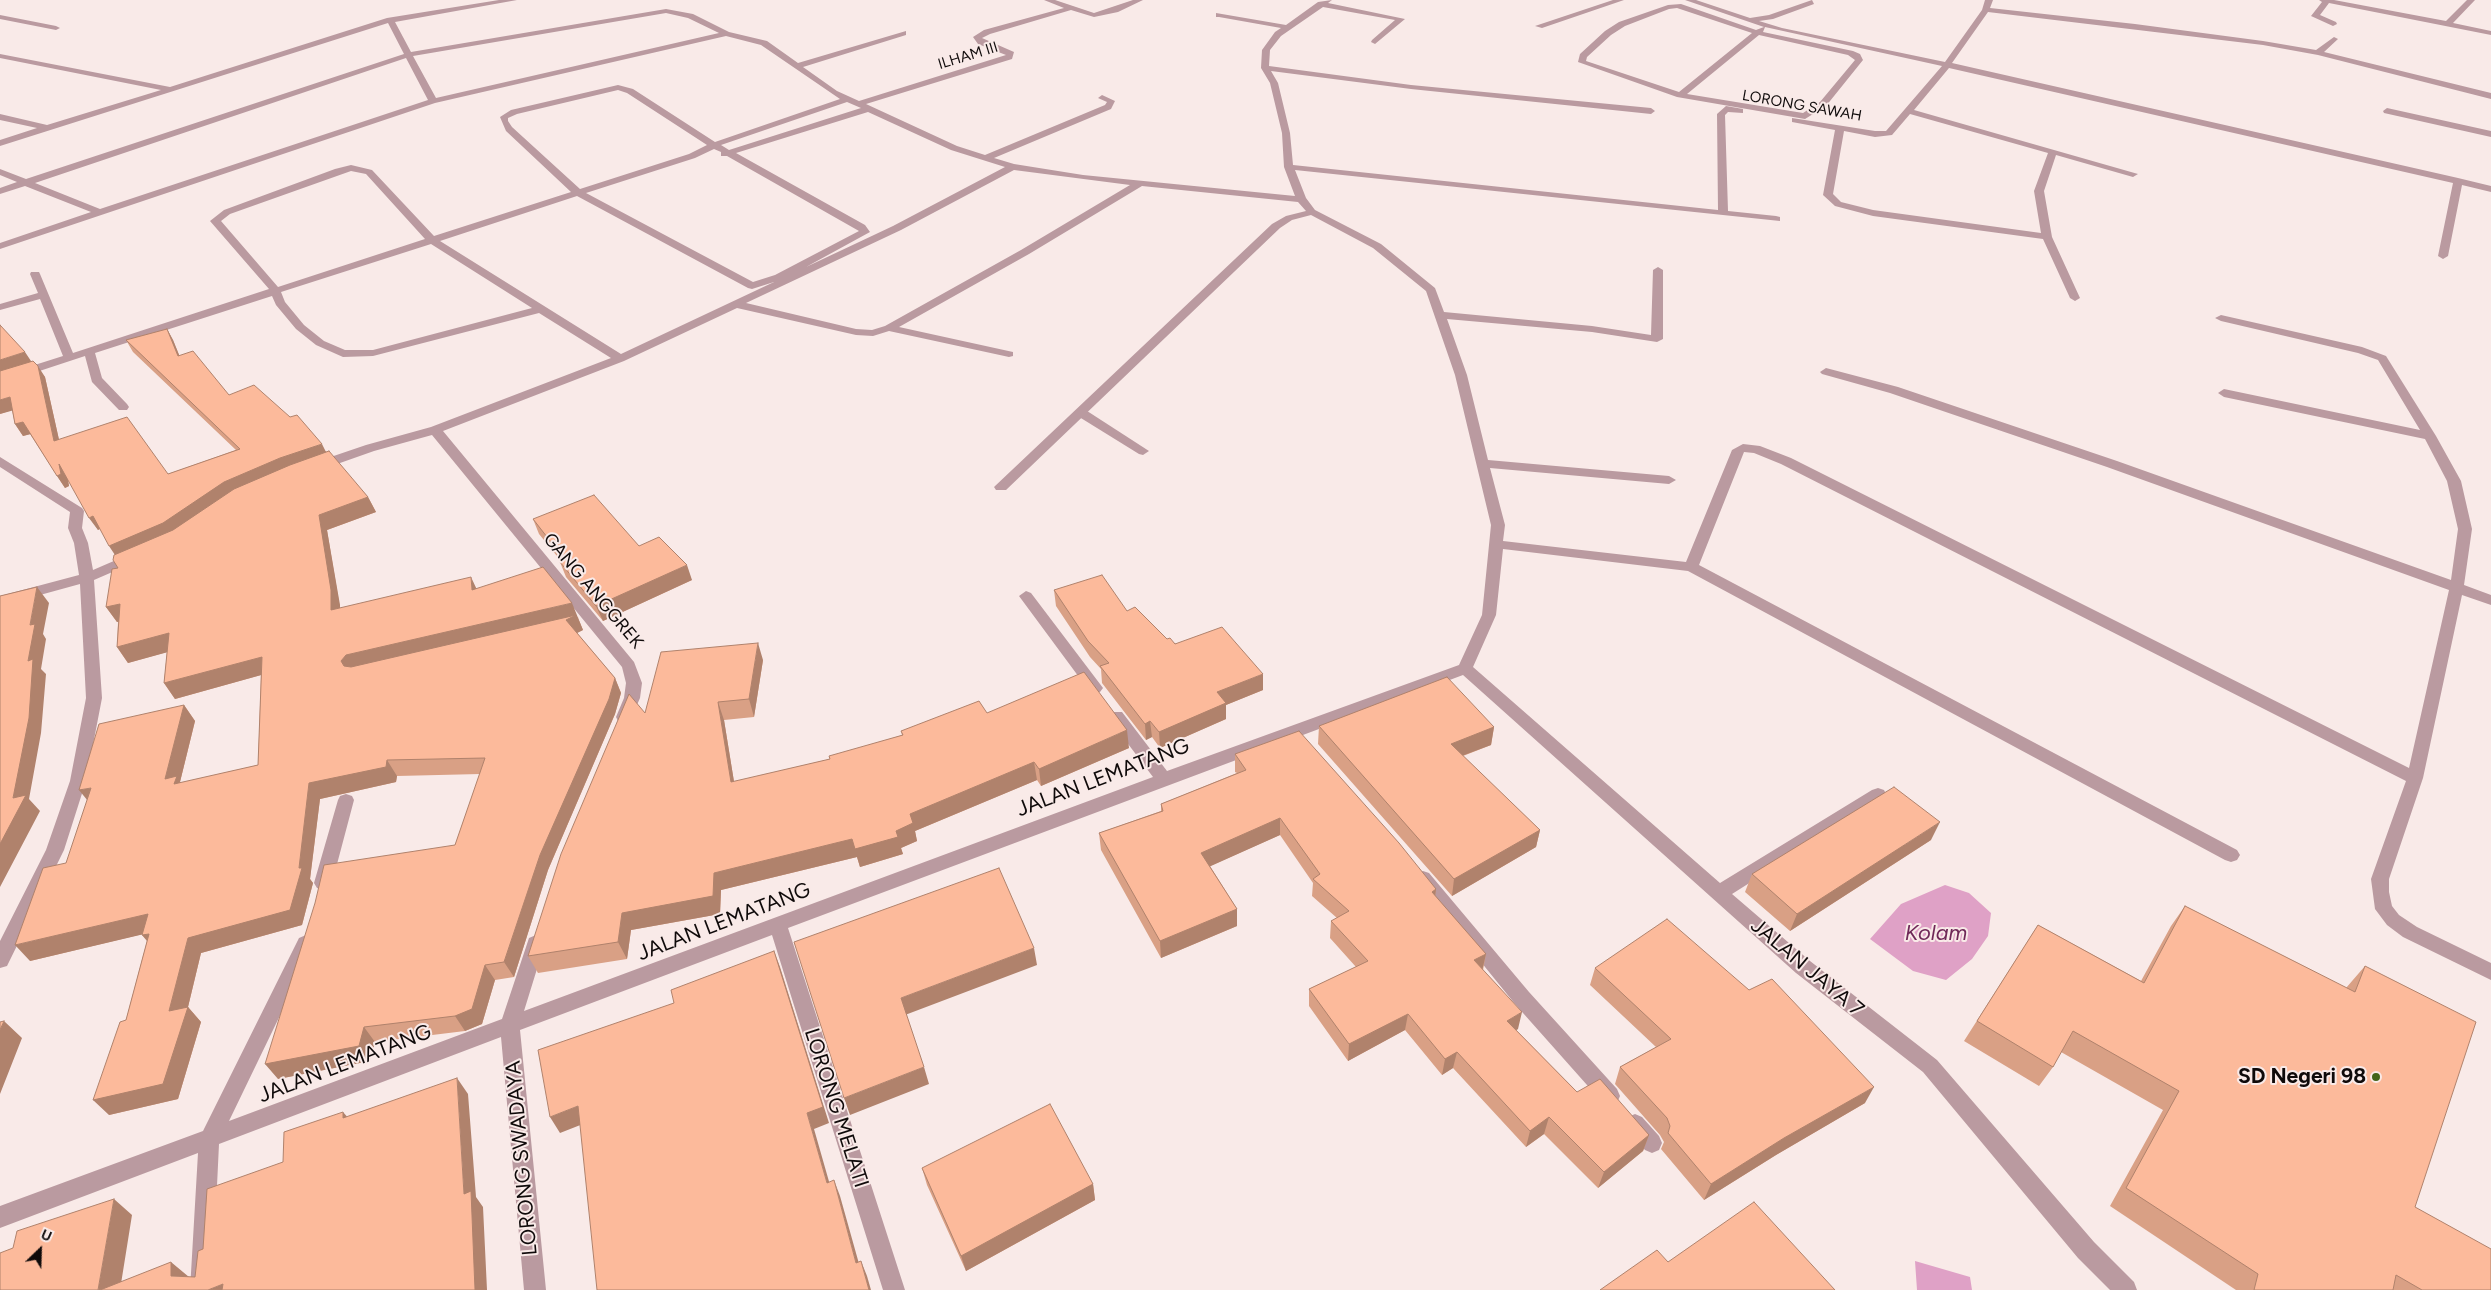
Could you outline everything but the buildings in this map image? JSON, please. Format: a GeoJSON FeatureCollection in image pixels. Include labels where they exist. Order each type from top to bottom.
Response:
{"type":"FeatureCollection","features":[{"type":"Feature","properties":{"kind":"street"},"geometry":{"type":"LineString","coordinates":[[0,143],[390,20],[513,0]]}},
{"type":"Feature","properties":{"kind":"street"},"geometry":{"type":"LineString","coordinates":[[1048,0],[1094,16],[1138,0]]}},
{"type":"Feature","properties":{"kind":"street"},"geometry":{"type":"LineString","coordinates":[[1539,26],[1620,0]]}},
{"type":"Feature","properties":{"kind":"street"},"geometry":{"type":"LineString","coordinates":[[1689,0],[1749,20],[1819,39],[2173,114],[2491,189]]}},
{"type":"Feature","properties":{"kind":"street","name":"LORONG SAWAH"},"geometry":{"type":"LineString","coordinates":[[1723,213],[1722,110],[1745,111],[1884,135],[1894,130],[1947,65],[1986,10],[1989,0]]}},
{"type":"Feature","properties":{"kind":"street"},"geometry":{"type":"LineString","coordinates":[[2333,24],[2315,16],[2325,0],[2491,33]]}},
{"type":"Feature","properties":{"kind":"street"},"geometry":{"type":"LineString","coordinates":[[2448,24],[2471,0]]}},
{"type":"Feature","properties":{"kind":"street"},"geometry":{"type":"LineString","coordinates":[[1375,42],[1401,19],[1325,2],[1286,27],[1266,50],[1265,68],[1274,83],[1286,133],[1289,167],[1301,199],[1312,212],[1377,246],[1431,290],[1461,375],[1498,525],[1489,615],[1465,668]]}},
{"type":"Feature","properties":{"kind":"street"},"geometry":{"type":"LineString","coordinates":[[1749,20],[1770,17],[1811,2]]}},
{"type":"Feature","properties":{"kind":"street"},"geometry":{"type":"LineString","coordinates":[[2371,9],[2381,2]]}},
{"type":"Feature","properties":{"kind":"street"},"geometry":{"type":"LineString","coordinates":[[1673,6],[1684,7],[1758,33],[1850,53],[1857,56],[1859,60],[1816,111],[1805,116],[1680,95],[1601,69],[1582,62],[1581,59],[1608,33],[1622,24],[1673,6]]}},
{"type":"Feature","properties":{"kind":"street","name":"ILHAM III"},"geometry":{"type":"LineString","coordinates":[[858,104],[1009,57],[1011,54],[980,42],[977,38],[987,32],[1070,8]]}},
{"type":"Feature","properties":{"kind":"street"},"geometry":{"type":"LineString","coordinates":[[1986,10],[2135,26],[2263,43],[2318,53],[2491,96]]}},
{"type":"Feature","properties":{"kind":"street"},"geometry":{"type":"LineString","coordinates":[[0,191],[408,55],[666,11],[680,13],[726,34],[764,43],[834,93],[954,148],[1013,168],[1083,178],[1301,199]]}},
{"type":"Feature","properties":{"kind":"street"},"geometry":{"type":"LineString","coordinates":[[1219,15],[1286,27]]}},
{"type":"Feature","properties":{"kind":"street"},"geometry":{"type":"LineString","coordinates":[[0,18],[56,28]]}},
{"type":"Feature","properties":{"kind":"street"},"geometry":{"type":"LineString","coordinates":[[390,20],[434,101]]}},
{"type":"Feature","properties":{"kind":"street"},"geometry":{"type":"LineString","coordinates":[[1680,95],[1766,25]]}},
{"type":"Feature","properties":{"kind":"street"},"geometry":{"type":"LineString","coordinates":[[798,66],[903,33]]}},
{"type":"Feature","properties":{"kind":"street"},"geometry":{"type":"LineString","coordinates":[[0,246],[434,101],[726,34]]}},
{"type":"Feature","properties":{"kind":"street"},"geometry":{"type":"LineString","coordinates":[[2318,53],[2334,39]]}},
{"type":"Feature","properties":{"kind":"street"},"geometry":{"type":"LineString","coordinates":[[0,56],[172,89]]}},
{"type":"Feature","properties":{"kind":"street"},"geometry":{"type":"LineString","coordinates":[[1265,68],[1411,87],[1651,111]]}},
{"type":"Feature","properties":{"kind":"street"},"geometry":{"type":"LineString","coordinates":[[618,87],[640,97],[728,153],[862,228],[864,232],[779,278],[752,286],[578,193],[509,128],[504,117],[523,110],[618,87]]}},
{"type":"Feature","properties":{"kind":"street"},"geometry":{"type":"LineString","coordinates":[[985,158],[1108,107],[1112,103],[1102,98]]}},
{"type":"Feature","properties":{"kind":"street"},"geometry":{"type":"LineString","coordinates":[[0,380],[692,156],[714,145],[848,99]]}},
{"type":"Feature","properties":{"kind":"street"},"geometry":{"type":"LineString","coordinates":[[692,156],[728,153],[868,109]]}},
{"type":"Feature","properties":{"kind":"street"},"geometry":{"type":"LineString","coordinates":[[1909,111],[2133,174]]}},
{"type":"Feature","properties":{"kind":"street"},"geometry":{"type":"LineString","coordinates":[[2387,111],[2491,134]]}},
{"type":"Feature","properties":{"kind":"street"},"geometry":{"type":"LineString","coordinates":[[0,118],[48,128]]}},
{"type":"Feature","properties":{"kind":"street"},"geometry":{"type":"LineString","coordinates":[[774,125],[794,133]]}},
{"type":"Feature","properties":{"kind":"street"},"geometry":{"type":"LineString","coordinates":[[1840,128],[1828,195],[1838,204],[1873,213],[2047,237]]}},
{"type":"Feature","properties":{"kind":"street"},"geometry":{"type":"LineString","coordinates":[[2053,150],[2039,191],[2047,237],[2075,298]]}},
{"type":"Feature","properties":{"kind":"street"},"geometry":{"type":"LineString","coordinates":[[1289,167],[1776,219]]}},
{"type":"Feature","properties":{"kind":"street"},"geometry":{"type":"LineString","coordinates":[[541,309],[373,353],[353,355],[328,348],[308,334],[280,303],[275,290],[215,221],[227,212],[338,171],[351,168],[369,172],[432,240],[620,359]]}},
{"type":"Feature","properties":{"kind":"street"},"geometry":{"type":"LineString","coordinates":[[301,472],[370,448],[435,430],[620,359],[898,228],[1013,168]]}},
{"type":"Feature","properties":{"kind":"street"},"geometry":{"type":"LineString","coordinates":[[0,172],[100,212]]}},
{"type":"Feature","properties":{"kind":"street"},"geometry":{"type":"LineString","coordinates":[[2443,256],[2458,182]]}},
{"type":"Feature","properties":{"kind":"street"},"geometry":{"type":"LineString","coordinates":[[735,304],[856,332],[873,333],[889,328],[1025,252],[1139,184]]}},
{"type":"Feature","properties":{"kind":"street"},"geometry":{"type":"LineString","coordinates":[[1001,486],[1276,226],[1289,218],[1312,212]]}},
{"type":"Feature","properties":{"kind":"street"},"geometry":{"type":"LineString","coordinates":[[1440,315],[1592,328],[1657,339],[1658,270]]}},
{"type":"Feature","properties":{"kind":"street"},"geometry":{"type":"LineString","coordinates":[[35,274],[68,357]]}},
{"type":"Feature","properties":{"kind":"street"},"geometry":{"type":"LineString","coordinates":[[0,307],[44,294]]}},
{"type":"Feature","properties":{"kind":"street"},"geometry":{"type":"LineString","coordinates":[[2221,318],[2362,350],[2386,361],[2454,481],[2465,530],[2457,586],[2416,778],[2380,880],[2381,900],[2393,920],[2410,932],[2491,972]]}},
{"type":"Feature","properties":{"kind":"street"},"geometry":{"type":"LineString","coordinates":[[889,328],[1009,354]]}},
{"type":"Feature","properties":{"kind":"street"},"geometry":{"type":"LineString","coordinates":[[89,351],[96,380],[123,407]]}},
{"type":"Feature","properties":{"kind":"street"},"geometry":{"type":"LineString","coordinates":[[1826,372],[1894,390],[2457,586],[2491,600]]}},
{"type":"Feature","properties":{"kind":"street"},"geometry":{"type":"LineString","coordinates":[[2224,393],[2430,436]]}},
{"type":"Feature","properties":{"kind":"street"},"geometry":{"type":"LineString","coordinates":[[1080,412],[1143,451]]}},
{"type":"Feature","properties":{"kind":"street","name":"GANG ANGGREK"},"geometry":{"type":"LineString","coordinates":[[435,430],[629,666],[634,683],[632,698],[618,731]]}},
{"type":"Feature","properties":{"kind":"street"},"geometry":{"type":"LineString","coordinates":[[1691,567],[1738,450],[1743,448],[1756,449],[1786,461],[2416,778]]}},
{"type":"Feature","properties":{"kind":"street"},"geometry":{"type":"LineString","coordinates":[[0,461],[77,511],[74,528],[81,543],[87,578],[94,698],[78,781],[55,850],[0,960]]}},
{"type":"Feature","properties":{"kind":"street"},"geometry":{"type":"LineString","coordinates":[[1482,463],[1669,480]]}},
{"type":"Feature","properties":{"kind":"street"},"geometry":{"type":"LineString","coordinates":[[1496,544],[1691,567],[2231,855]]}},
{"type":"Feature","properties":{"kind":"street"},"geometry":{"type":"LineString","coordinates":[[0,601],[87,578],[150,551]]}},
{"type":"Feature","properties":{"kind":"street"},"geometry":{"type":"LineString","coordinates":[[1026,596],[1164,779]]}},
{"type":"Feature","properties":{"kind":"street"},"geometry":{"type":"LineString","coordinates":[[572,626],[591,622]]}},
{"type":"Feature","properties":{"kind":"street","name":"JALAN LEMATANG"},"geometry":{"type":"LineString","coordinates":[[0,1217],[778,926],[1164,779],[1296,732],[1465,668]]}},
{"type":"Feature","properties":{"kind":"street","name":"JALAN JAYA 7"},"geometry":{"type":"LineString","coordinates":[[1465,668],[1803,967],[1930,1066],[2086,1250],[2126,1290]]}},
{"type":"Feature","properties":{"kind":"street"},"geometry":{"type":"LineString","coordinates":[[1296,732],[1309,746]]}},
{"type":"Feature","properties":{"kind":"street"},"geometry":{"type":"LineString","coordinates":[[1719,893],[1878,794]]}},
{"type":"Feature","properties":{"kind":"street"},"geometry":{"type":"LineString","coordinates":[[318,901],[346,800]]}},
{"type":"Feature","properties":{"kind":"street"},"geometry":{"type":"LineString","coordinates":[[1410,862],[1522,998],[1652,1143]]}},
{"type":"Feature","properties":{"kind":"street"},"geometry":{"type":"LineString","coordinates":[[510,1026],[542,926]]}},
{"type":"Feature","properties":{"kind":"street","name":"LORONG MELATI"},"geometry":{"type":"LineString","coordinates":[[778,926],[894,1290]]}},
{"type":"Feature","properties":{"kind":"street"},"geometry":{"type":"LineString","coordinates":[[201,1290],[209,1140],[309,938],[311,929]]}},
{"type":"Feature","properties":{"kind":"street","name":"LORONG SWADAYA"},"geometry":{"type":"LineString","coordinates":[[510,1026],[535,1290]]}},
{"type":"Feature","properties":{"kind":"water","name":"Kolam"},"geometry":{"type":"Polygon","coordinates":[[[1945,885],[1969,893],[1991,913],[1988,936],[1972,959],[1946,980],[1913,971],[1870,939],[1901,904],[1945,885]]]}},
{"type":"Feature","properties":{"kind":"water"},"geometry":{"type":"Polygon","coordinates":[[[1915,1261],[1970,1277],[1972,1290],[1917,1290],[1915,1261]]]}},
{"type":"Feature","properties":{"kind":"place","name":"SD Negeri 98"},"geometry":{"type":"Point","coordinates":[2376,1077]}}]}
